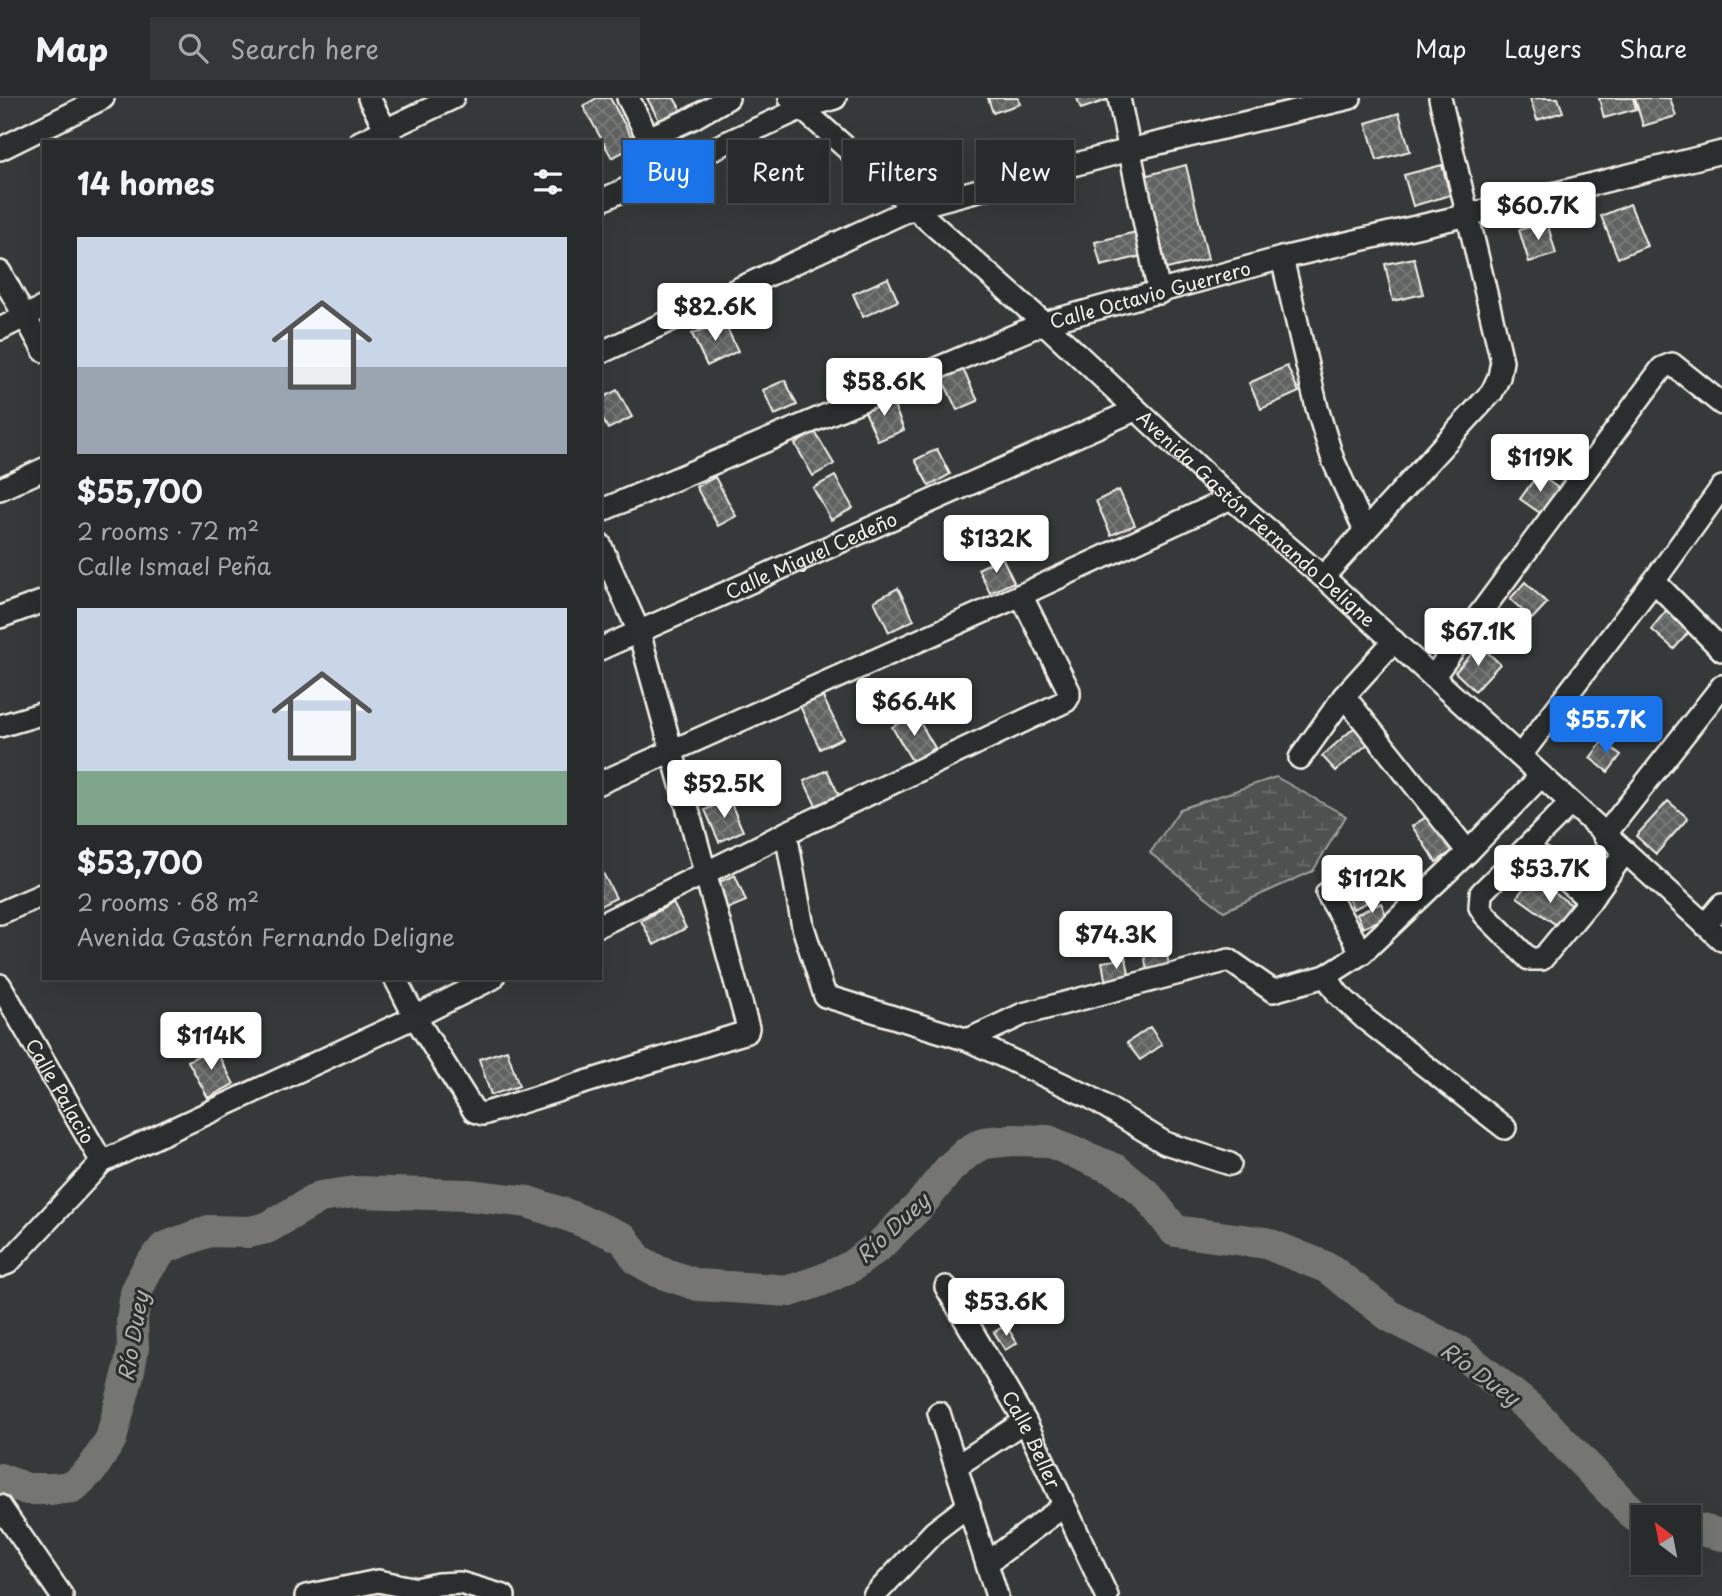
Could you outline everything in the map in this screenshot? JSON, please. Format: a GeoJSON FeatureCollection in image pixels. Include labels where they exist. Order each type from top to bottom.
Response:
{"type":"FeatureCollection","features":[{"type":"Feature","properties":{"kind":"street"},"geometry":{"type":"LineString","coordinates":[[0,149],[103,98]]}},
{"type":"Feature","properties":{"kind":"street"},"geometry":{"type":"LineString","coordinates":[[369,98],[388,135]]}},
{"type":"Feature","properties":{"kind":"street"},"geometry":{"type":"LineString","coordinates":[[368,140],[388,135],[453,98]]}},
{"type":"Feature","properties":{"kind":"street"},"geometry":{"type":"LineString","coordinates":[[628,98],[648,138],[693,118],[728,98]]}},
{"type":"Feature","properties":{"kind":"street"},"geometry":{"type":"LineString","coordinates":[[714,146],[796,103],[835,98]]}},
{"type":"Feature","properties":{"kind":"street"},"geometry":{"type":"LineString","coordinates":[[1119,98],[1159,293]]}},
{"type":"Feature","properties":{"kind":"street"},"geometry":{"type":"LineString","coordinates":[[602,352],[915,207],[1129,150],[1350,98]]}},
{"type":"Feature","properties":{"kind":"street"},"geometry":{"type":"LineString","coordinates":[[1323,577],[1492,391],[1499,377],[1502,362],[1440,98]]}},
{"type":"Feature","properties":{"kind":"street","name":"Avenida Gastón Fernando Deligne"},"geometry":{"type":"LineString","coordinates":[[796,103],[1044,323],[1231,498],[1323,577],[1572,803],[1604,836],[1722,940]]}},
{"type":"Feature","properties":{"kind":"street","name":"Calle Octavio Guerrero"},"geometry":{"type":"LineString","coordinates":[[602,510],[1044,323],[1282,258],[1722,152]]}},
{"type":"Feature","properties":{"kind":"street"},"geometry":{"type":"LineString","coordinates":[[602,200],[623,190]]}},
{"type":"Feature","properties":{"kind":"street"},"geometry":{"type":"LineString","coordinates":[[1282,258],[1317,408],[1333,460],[1365,531]]}},
{"type":"Feature","properties":{"kind":"street"},"geometry":{"type":"LineString","coordinates":[[0,272],[35,312],[42,342]]}},
{"type":"Feature","properties":{"kind":"street"},"geometry":{"type":"LineString","coordinates":[[0,329],[35,312]]}},
{"type":"Feature","properties":{"kind":"street"},"geometry":{"type":"LineString","coordinates":[[1433,677],[1662,368],[1672,363],[1722,404]]}},
{"type":"Feature","properties":{"kind":"street","name":"Calle Miguel Cedeño"},"geometry":{"type":"LineString","coordinates":[[602,648],[1136,410]]}},
{"type":"Feature","properties":{"kind":"street"},"geometry":{"type":"LineString","coordinates":[[0,489],[42,470]]}},
{"type":"Feature","properties":{"kind":"street"},"geometry":{"type":"LineString","coordinates":[[1520,756],[1654,582],[1722,487]]}},
{"type":"Feature","properties":{"kind":"street"},"geometry":{"type":"LineString","coordinates":[[602,782],[1231,498]]}},
{"type":"Feature","properties":{"kind":"street"},"geometry":{"type":"LineString","coordinates":[[396,980],[415,1017],[474,1111],[483,1114],[747,1031],[748,1024],[639,632],[602,549]]}},
{"type":"Feature","properties":{"kind":"street"},"geometry":{"type":"LineString","coordinates":[[1654,582],[1722,650]]}},
{"type":"Feature","properties":{"kind":"street"},"geometry":{"type":"LineString","coordinates":[[602,924],[786,833],[1066,701],[1069,691],[1021,595]]}},
{"type":"Feature","properties":{"kind":"street"},"geometry":{"type":"LineString","coordinates":[[0,617],[42,602]]}},
{"type":"Feature","properties":{"kind":"street"},"geometry":{"type":"LineString","coordinates":[[1300,758],[1344,696],[1394,641]]}},
{"type":"Feature","properties":{"kind":"street"},"geometry":{"type":"LineString","coordinates":[[1604,836],[1722,686]]}},
{"type":"Feature","properties":{"kind":"street"},"geometry":{"type":"LineString","coordinates":[[1344,696],[1468,852]]}},
{"type":"Feature","properties":{"kind":"street"},"geometry":{"type":"LineString","coordinates":[[0,726],[42,714]]}},
{"type":"Feature","properties":{"kind":"street"},"geometry":{"type":"LineString","coordinates":[[968,1040],[1023,1014],[1229,960],[1273,991],[1326,976],[1362,953],[1468,852],[1542,776]]}},
{"type":"Feature","properties":{"kind":"street"},"geometry":{"type":"LineString","coordinates":[[1572,803],[1481,893],[1480,907],[1529,959],[1542,959],[1590,901],[1625,852]]}},
{"type":"Feature","properties":{"kind":"street"},"geometry":{"type":"LineString","coordinates":[[786,833],[803,927],[825,996],[968,1040],[1090,1097],[1165,1143],[1230,1164]]}},
{"type":"Feature","properties":{"kind":"street"},"geometry":{"type":"LineString","coordinates":[[1529,847],[1590,901]]}},
{"type":"Feature","properties":{"kind":"street"},"geometry":{"type":"LineString","coordinates":[[1327,893],[1362,953]]}},
{"type":"Feature","properties":{"kind":"street"},"geometry":{"type":"LineString","coordinates":[[0,913],[42,895]]}},
{"type":"Feature","properties":{"kind":"street"},"geometry":{"type":"LineString","coordinates":[[1705,925],[1722,905]]}},
{"type":"Feature","properties":{"kind":"street"},"geometry":{"type":"LineString","coordinates":[[1326,976],[1338,994],[1365,1018],[1505,1128]]}},
{"type":"Feature","properties":{"kind":"street"},"geometry":{"type":"LineString","coordinates":[[3,1260],[102,1162],[415,1017],[488,980]]}},
{"type":"Feature","properties":{"kind":"street","name":"Calle Palacio"},"geometry":{"type":"LineString","coordinates":[[0,985],[102,1162]]}},
{"type":"Feature","properties":{"kind":"street","name":"Calle Beller"},"geometry":{"type":"LineString","coordinates":[[946,1287],[1025,1421],[1107,1596]]}},
{"type":"Feature","properties":{"kind":"street"},"geometry":{"type":"LineString","coordinates":[[939,1413],[958,1465],[998,1596]]}},
{"type":"Feature","properties":{"kind":"street"},"geometry":{"type":"LineString","coordinates":[[958,1465],[1025,1421]]}},
{"type":"Feature","properties":{"kind":"street"},"geometry":{"type":"LineString","coordinates":[[874,1596],[934,1531],[969,1505]]}},
{"type":"Feature","properties":{"kind":"street"},"geometry":{"type":"LineString","coordinates":[[0,1506],[60,1593]]}},
{"type":"Feature","properties":{"kind":"street"},"geometry":{"type":"LineString","coordinates":[[987,1563],[1064,1506]]}},
{"type":"Feature","properties":{"kind":"street"},"geometry":{"type":"LineString","coordinates":[[306,1596],[378,1581],[413,1592],[438,1584],[460,1583],[504,1596]]}},
{"type":"Feature","properties":{"kind":"green space"},"geometry":{"type":"Polygon","coordinates":[[[1276,777],[1346,816],[1313,871],[1224,911],[1150,853],[1180,809],[1276,777]]]}},
{"type":"Feature","properties":{"kind":"building"},"geometry":{"type":"Polygon","coordinates":[[[597,98],[610,98],[633,140],[623,140],[623,152],[612,158],[583,106],[597,98]]]}},
{"type":"Feature","properties":{"kind":"building"},"geometry":{"type":"Polygon","coordinates":[[[647,98],[674,98],[681,110],[660,122],[647,98]]]}},
{"type":"Feature","properties":{"kind":"building"},"geometry":{"type":"Polygon","coordinates":[[[988,98],[1018,98],[1020,104],[993,113],[988,98]]]}},
{"type":"Feature","properties":{"kind":"building"},"geometry":{"type":"Polygon","coordinates":[[[1077,98],[1109,98],[1110,99],[1081,109],[1077,98]]]}},
{"type":"Feature","properties":{"kind":"building"},"geometry":{"type":"Polygon","coordinates":[[[1530,98],[1558,98],[1563,112],[1537,120],[1530,98]]]}},
{"type":"Feature","properties":{"kind":"building"},"geometry":{"type":"Polygon","coordinates":[[[1599,98],[1633,98],[1636,109],[1604,118],[1599,98]]]}},
{"type":"Feature","properties":{"kind":"building"},"geometry":{"type":"Polygon","coordinates":[[[1635,98],[1670,98],[1676,116],[1643,126],[1635,98]]]}},
{"type":"Feature","properties":{"kind":"building"},"geometry":{"type":"Polygon","coordinates":[[[1399,113],[1410,151],[1377,160],[1366,123],[1399,113]]]}},
{"type":"Feature","properties":{"kind":"building"},"geometry":{"type":"Polygon","coordinates":[[[1186,165],[1208,259],[1167,269],[1144,176],[1186,165]]]}},
{"type":"Feature","properties":{"kind":"building"},"geometry":{"type":"Polygon","coordinates":[[[1442,165],[1450,195],[1413,206],[1404,175],[1442,165]]]}},
{"type":"Feature","properties":{"kind":"building"},"geometry":{"type":"Polygon","coordinates":[[[1630,204],[1647,246],[1618,258],[1601,216],[1630,204]]]}},
{"type":"Feature","properties":{"kind":"building"},"geometry":{"type":"Polygon","coordinates":[[[1547,222],[1556,254],[1529,262],[1519,230],[1547,222]]]}},
{"type":"Feature","properties":{"kind":"building"},"geometry":{"type":"Polygon","coordinates":[[[1136,232],[1142,256],[1101,266],[1095,242],[1136,232]]]}},
{"type":"Feature","properties":{"kind":"building"},"geometry":{"type":"Polygon","coordinates":[[[1414,258],[1423,294],[1393,301],[1385,264],[1414,258]]]}},
{"type":"Feature","properties":{"kind":"building"},"geometry":{"type":"Polygon","coordinates":[[[888,278],[898,301],[863,317],[853,294],[888,278]]]}},
{"type":"Feature","properties":{"kind":"building"},"geometry":{"type":"Polygon","coordinates":[[[723,320],[738,351],[707,366],[692,334],[723,320]]]}},
{"type":"Feature","properties":{"kind":"building"},"geometry":{"type":"Polygon","coordinates":[[[1287,366],[1299,392],[1261,409],[1249,383],[1287,366]]]}},
{"type":"Feature","properties":{"kind":"building"},"geometry":{"type":"Polygon","coordinates":[[[962,367],[978,401],[957,410],[941,376],[962,367]]]}},
{"type":"Feature","properties":{"kind":"building"},"geometry":{"type":"Polygon","coordinates":[[[785,380],[797,405],[775,415],[763,390],[785,380]]]}},
{"type":"Feature","properties":{"kind":"building"},"geometry":{"type":"Polygon","coordinates":[[[617,390],[632,417],[608,429],[602,418],[602,398],[617,390]]]}},
{"type":"Feature","properties":{"kind":"building"},"geometry":{"type":"Polygon","coordinates":[[[890,396],[904,430],[878,441],[863,407],[890,396]]]}},
{"type":"Feature","properties":{"kind":"building"},"geometry":{"type":"Polygon","coordinates":[[[815,432],[834,464],[813,476],[795,444],[815,432]]]}},
{"type":"Feature","properties":{"kind":"building"},"geometry":{"type":"Polygon","coordinates":[[[937,449],[950,474],[929,486],[915,460],[937,449]]]}},
{"type":"Feature","properties":{"kind":"building"},"geometry":{"type":"Polygon","coordinates":[[[1538,474],[1561,490],[1543,515],[1520,499],[1538,474]]]}},
{"type":"Feature","properties":{"kind":"building"},"geometry":{"type":"Polygon","coordinates":[[[835,476],[853,508],[831,520],[813,488],[835,476]]]}},
{"type":"Feature","properties":{"kind":"building"},"geometry":{"type":"Polygon","coordinates":[[[715,477],[736,516],[718,526],[696,487],[715,477]]]}},
{"type":"Feature","properties":{"kind":"building"},"geometry":{"type":"Polygon","coordinates":[[[1119,490],[1135,525],[1111,535],[1096,501],[1119,490]]]}},
{"type":"Feature","properties":{"kind":"building"},"geometry":{"type":"Polygon","coordinates":[[[1002,557],[1014,582],[990,593],[978,569],[1002,557]]]}},
{"type":"Feature","properties":{"kind":"building"},"geometry":{"type":"Polygon","coordinates":[[[1525,582],[1547,603],[1532,619],[1510,599],[1525,582]]]}},
{"type":"Feature","properties":{"kind":"building"},"geometry":{"type":"Polygon","coordinates":[[[898,588],[914,620],[889,632],[874,601],[898,588]]]}},
{"type":"Feature","properties":{"kind":"building"},"geometry":{"type":"Polygon","coordinates":[[[1670,606],[1694,626],[1674,649],[1651,629],[1670,606]]]}},
{"type":"Feature","properties":{"kind":"building"},"geometry":{"type":"Polygon","coordinates":[[[1480,645],[1500,664],[1475,691],[1455,672],[1480,645]]]}},
{"type":"Feature","properties":{"kind":"building"},"geometry":{"type":"Polygon","coordinates":[[[821,693],[843,738],[820,749],[799,704],[821,693]]]}},
{"type":"Feature","properties":{"kind":"building"},"geometry":{"type":"Polygon","coordinates":[[[915,714],[935,748],[912,761],[892,727],[915,714]]]}},
{"type":"Feature","properties":{"kind":"building"},"geometry":{"type":"Polygon","coordinates":[[[1356,726],[1370,742],[1336,771],[1322,756],[1356,726]]]}},
{"type":"Feature","properties":{"kind":"building"},"geometry":{"type":"Polygon","coordinates":[[[1603,741],[1621,755],[1608,772],[1590,758],[1603,741]]]}},
{"type":"Feature","properties":{"kind":"building"},"geometry":{"type":"Polygon","coordinates":[[[726,769],[733,790],[695,803],[688,783],[726,769]]]}},
{"type":"Feature","properties":{"kind":"building"},"geometry":{"type":"Polygon","coordinates":[[[827,770],[839,795],[816,806],[804,781],[827,770]]]}},
{"type":"Feature","properties":{"kind":"building"},"geometry":{"type":"Polygon","coordinates":[[[729,799],[743,831],[719,842],[705,810],[729,799]]]}},
{"type":"Feature","properties":{"kind":"building"},"geometry":{"type":"Polygon","coordinates":[[[1668,801],[1688,818],[1656,854],[1636,836],[1668,801]]]}},
{"type":"Feature","properties":{"kind":"building"},"geometry":{"type":"Polygon","coordinates":[[[1431,814],[1454,850],[1436,862],[1412,826],[1431,814]]]}},
{"type":"Feature","properties":{"kind":"building"},"geometry":{"type":"Polygon","coordinates":[[[602,874],[616,898],[602,905],[602,874]]]}},
{"type":"Feature","properties":{"kind":"building"},"geometry":{"type":"Polygon","coordinates":[[[735,875],[746,901],[727,909],[717,883],[735,875]]]}},
{"type":"Feature","properties":{"kind":"building"},"geometry":{"type":"Polygon","coordinates":[[[1532,877],[1583,913],[1569,934],[1517,897],[1532,877]]]}},
{"type":"Feature","properties":{"kind":"building"},"geometry":{"type":"Polygon","coordinates":[[[1368,883],[1375,899],[1353,909],[1346,893],[1368,883]]]}},
{"type":"Feature","properties":{"kind":"building"},"geometry":{"type":"Polygon","coordinates":[[[673,903],[686,928],[654,945],[641,921],[673,903]]]}},
{"type":"Feature","properties":{"kind":"building"},"geometry":{"type":"Polygon","coordinates":[[[1381,903],[1387,917],[1363,928],[1357,914],[1381,903]]]}},
{"type":"Feature","properties":{"kind":"building"},"geometry":{"type":"Polygon","coordinates":[[[1165,945],[1169,965],[1147,970],[1143,949],[1165,945]]]}},
{"type":"Feature","properties":{"kind":"building"},"geometry":{"type":"Polygon","coordinates":[[[1126,958],[1130,979],[1106,984],[1102,962],[1126,958]]]}},
{"type":"Feature","properties":{"kind":"building"},"geometry":{"type":"Polygon","coordinates":[[[1150,1027],[1162,1045],[1140,1060],[1127,1043],[1150,1027]]]}},
{"type":"Feature","properties":{"kind":"building"},"geometry":{"type":"Polygon","coordinates":[[[214,1047],[234,1084],[208,1098],[188,1061],[214,1047]]]}},
{"type":"Feature","properties":{"kind":"building"},"geometry":{"type":"Polygon","coordinates":[[[507,1050],[519,1086],[491,1095],[479,1059],[507,1050]]]}},
{"type":"Feature","properties":{"kind":"building"},"geometry":{"type":"Polygon","coordinates":[[[1006,1325],[1017,1343],[1005,1350],[994,1332],[1006,1325]]]}},
{"type":"Feature","properties":{"kind":"waterway","name":"Río Duey"},"geometry":{"type":"LineString","coordinates":[[0,1479],[27,1489],[73,1487],[92,1469],[111,1439],[133,1348],[132,1320],[136,1293],[147,1269],[164,1248],[209,1231],[249,1232],[267,1228],[320,1197],[355,1192],[468,1195],[528,1202],[570,1216],[623,1238],[638,1260],[659,1272],[698,1285],[790,1291],[850,1267],[880,1245],[920,1205],[950,1168],[969,1151],[983,1143],[1013,1140],[1048,1141],[1116,1170],[1147,1195],[1175,1231],[1266,1243],[1328,1268],[1390,1316],[1461,1353],[1533,1411],[1631,1512]]}},
{"type":"Feature","properties":{"kind":"waterway","name":"Río Duey"},"geometry":{"type":"LineString","coordinates":[[1701,1530],[1722,1535]]}}]}
